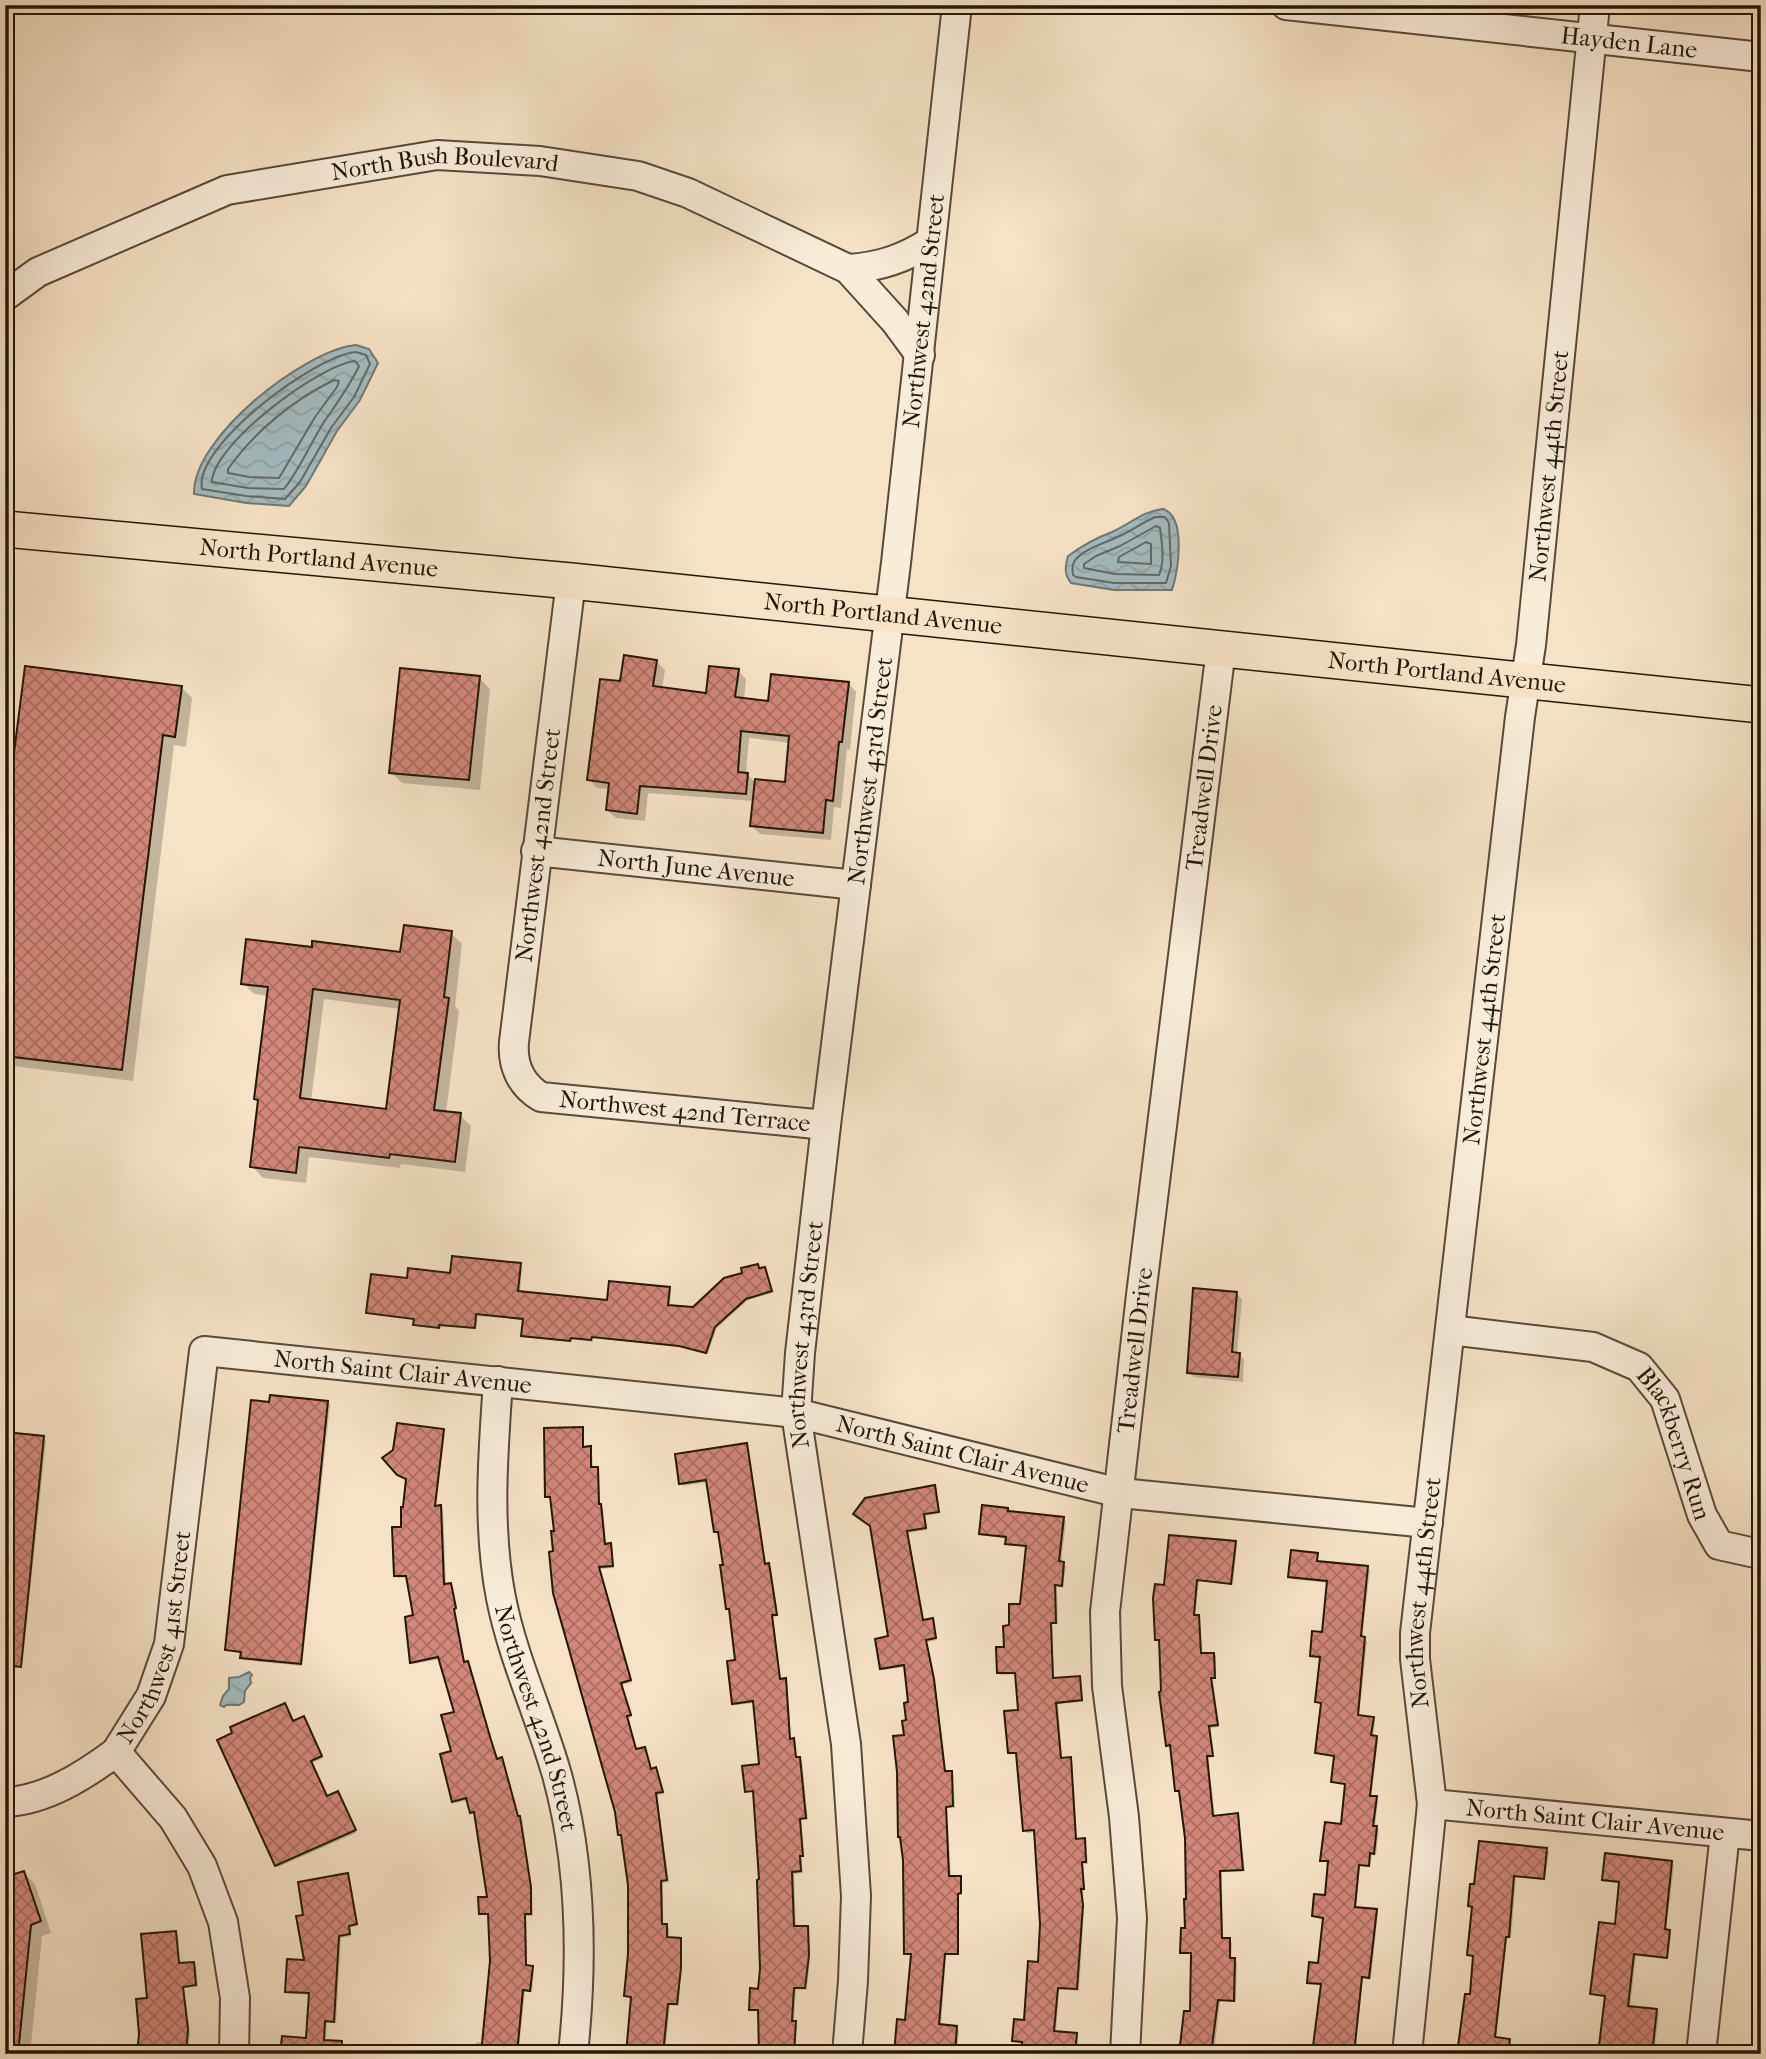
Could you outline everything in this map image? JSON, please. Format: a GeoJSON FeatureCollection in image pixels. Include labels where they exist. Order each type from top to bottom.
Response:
{"type":"FeatureCollection","features":[{"type":"Feature","properties":{"kind":"main road","name":"North Portland Avenue"},"geometry":{"type":"LineString","coordinates":[[5,528],[571,581],[1761,705]]}},
{"type":"Feature","properties":{"kind":"street","name":"Northwest 42nd Street"},"geometry":{"type":"LineString","coordinates":[[890,615],[957,5]]}},
{"type":"Feature","properties":{"kind":"street","name":"Hayden Lane"},"geometry":{"type":"LineString","coordinates":[[1286,5],[1761,57]]}},
{"type":"Feature","properties":{"kind":"street","name":"Northwest 44th Street"},"geometry":{"type":"LineString","coordinates":[[1407,2054],[1432,1804],[1415,1659],[1415,1633],[1531,645],[1595,5]]}},
{"type":"Feature","properties":{"kind":"street","name":"North Bush Boulevard"},"geometry":{"type":"LineString","coordinates":[[5,296],[38,272],[228,190],[437,155],[540,160],[638,176],[688,194],[848,269],[895,321],[920,355]]}},
{"type":"Feature","properties":{"kind":"street"},"geometry":{"type":"LineString","coordinates":[[848,269],[876,267],[910,255],[930,242]]}},
{"type":"Feature","properties":{"kind":"street","name":"Northwest 42nd Street"},"geometry":{"type":"LineString","coordinates":[[541,1097],[527,1088],[512,1058],[571,581]]}},
{"type":"Feature","properties":{"kind":"street","name":"Northwest 43rd Street"},"geometry":{"type":"LineString","coordinates":[[846,2054],[853,1981],[856,1896],[846,1744],[796,1413],[800,1353],[826,1125],[890,615]]}},
{"type":"Feature","properties":{"kind":"street","name":"Treadwell Drive"},"geometry":{"type":"LineString","coordinates":[[1125,2054],[1132,1918],[1124,1817],[1107,1686],[1105,1612],[1141,1295],[1221,649]]}},
{"type":"Feature","properties":{"kind":"street","name":"North June Avenue"},"geometry":{"type":"LineString","coordinates":[[536,851],[856,885]]}},
{"type":"Feature","properties":{"kind":"street","name":"Northwest 42nd Terrace"},"geometry":{"type":"LineString","coordinates":[[541,1097],[826,1125]]}},
{"type":"Feature","properties":{"kind":"street","name":"Blackberry Run"},"geometry":{"type":"LineString","coordinates":[[1450,1331],[1593,1347],[1639,1367],[1665,1399],[1702,1515],[1719,1545],[1761,1552]]}},
{"type":"Feature","properties":{"kind":"street","name":"North Saint Clair Avenue"},"geometry":{"type":"LineString","coordinates":[[204,1351],[796,1413],[1119,1493],[1428,1523]]}},
{"type":"Feature","properties":{"kind":"street","name":"Northwest 41st Street"},"geometry":{"type":"LineString","coordinates":[[204,1351],[169,1644],[152,1696],[117,1752],[173,1818],[202,1866],[223,1922],[236,1998],[234,2054]]}},
{"type":"Feature","properties":{"kind":"street","name":"Northwest 42nd Street"},"geometry":{"type":"LineString","coordinates":[[498,1381],[491,1472],[495,1558],[512,1645],[557,1774],[570,1834],[578,1902],[580,1966],[573,2054]]}},
{"type":"Feature","properties":{"kind":"street"},"geometry":{"type":"LineString","coordinates":[[5,1802],[42,1795],[93,1769],[117,1752]]}},
{"type":"Feature","properties":{"kind":"street","name":"North Saint Clair Avenue"},"geometry":{"type":"LineString","coordinates":[[1432,1804],[1761,1836]]}},
{"type":"Feature","properties":{"kind":"street"},"geometry":{"type":"LineString","coordinates":[[1701,2054],[1725,1833]]}},
{"type":"Feature","properties":{"kind":"water"},"geometry":{"type":"Polygon","coordinates":[[[356,345],[369,349],[378,363],[360,400],[337,431],[306,486],[289,506],[246,503],[194,494],[198,472],[211,448],[255,400],[308,363],[334,351],[356,345]]]}},
{"type":"Feature","properties":{"kind":"water"},"geometry":{"type":"Polygon","coordinates":[[[1163,509],[1171,514],[1178,533],[1178,558],[1172,590],[1114,590],[1071,583],[1066,570],[1068,556],[1143,515],[1163,509]]]}},
{"type":"Feature","properties":{"kind":"water"},"geometry":{"type":"Polygon","coordinates":[[[249,1672],[252,1675],[251,1683],[245,1691],[244,1702],[224,1707],[220,1705],[229,1689],[229,1678],[249,1672]]]}},
{"type":"Feature","properties":{"kind":"building"},"geometry":{"type":"Polygon","coordinates":[[[624,655],[657,660],[653,686],[706,693],[709,666],[739,669],[735,697],[768,701],[771,674],[849,682],[833,801],[826,800],[823,833],[750,826],[755,779],[785,782],[789,736],[741,731],[738,772],[748,773],[746,794],[640,786],[637,814],[606,810],[609,783],[587,780],[600,679],[620,681],[624,655]]]}},
{"type":"Feature","properties":{"kind":"building"},"geometry":{"type":"Polygon","coordinates":[[[25,666],[182,686],[175,737],[163,735],[122,1070],[5,1056],[5,824],[25,666]]]}},
{"type":"Feature","properties":{"kind":"building"},"geometry":{"type":"Polygon","coordinates":[[[400,668],[480,676],[469,780],[389,773],[400,668]]]}},
{"type":"Feature","properties":{"kind":"building"},"geometry":{"type":"Polygon","coordinates":[[[404,925],[452,931],[444,997],[449,998],[434,1110],[461,1113],[455,1162],[390,1154],[389,1158],[299,1147],[296,1173],[250,1167],[258,1100],[254,1099],[268,987],[241,984],[246,939],[312,947],[312,941],[400,952],[404,925]],[[313,989],[300,1098],[386,1109],[400,1000],[313,989]]]}},
{"type":"Feature","properties":{"kind":"building"},"geometry":{"type":"Polygon","coordinates":[[[452,1256],[521,1263],[518,1291],[607,1300],[609,1281],[670,1287],[668,1305],[693,1307],[724,1278],[742,1273],[741,1268],[758,1264],[759,1268],[765,1267],[772,1291],[746,1299],[715,1327],[706,1353],[679,1346],[592,1337],[591,1340],[571,1338],[570,1341],[521,1336],[523,1319],[476,1314],[475,1328],[439,1325],[439,1328],[413,1325],[414,1319],[366,1313],[371,1274],[407,1278],[408,1268],[450,1273],[452,1256]]]}},
{"type":"Feature","properties":{"kind":"building"},"geometry":{"type":"Polygon","coordinates":[[[1193,1288],[1237,1292],[1232,1352],[1240,1353],[1238,1377],[1187,1373],[1193,1288]]]}},
{"type":"Feature","properties":{"kind":"building"},"geometry":{"type":"Polygon","coordinates":[[[270,1395],[328,1401],[301,1664],[240,1658],[241,1652],[225,1650],[251,1400],[269,1402],[270,1395]]]}},
{"type":"Feature","properties":{"kind":"building"},"geometry":{"type":"Polygon","coordinates":[[[397,1423],[444,1429],[435,1506],[441,1505],[444,1584],[451,1583],[464,1662],[468,1661],[497,1759],[502,1757],[520,1816],[531,1887],[531,1914],[525,1914],[526,1965],[533,1966],[530,1991],[523,1990],[517,2054],[481,2054],[490,1961],[488,1914],[479,1914],[478,1897],[487,1897],[474,1812],[470,1813],[466,1798],[452,1802],[440,1754],[451,1751],[441,1715],[454,1712],[438,1657],[410,1663],[405,1617],[413,1615],[406,1576],[394,1576],[392,1527],[401,1527],[406,1479],[397,1475],[382,1458],[393,1450],[397,1423]]]}},
{"type":"Feature","properties":{"kind":"building"},"geometry":{"type":"Polygon","coordinates":[[[583,1427],[583,1447],[591,1446],[591,1467],[598,1467],[599,1504],[605,1544],[611,1543],[613,1566],[599,1567],[631,1680],[621,1683],[631,1715],[627,1716],[636,1749],[645,1747],[651,1769],[656,1767],[663,1792],[656,1793],[667,1880],[661,1881],[662,1924],[667,1924],[667,1937],[681,1938],[681,1968],[677,2004],[668,2004],[663,2054],[626,2054],[631,1997],[624,1996],[628,1954],[628,1885],[621,1835],[618,1835],[615,1812],[553,1593],[549,1552],[553,1551],[551,1531],[554,1531],[550,1497],[545,1497],[544,1428],[583,1427]]]}},
{"type":"Feature","properties":{"kind":"building"},"geometry":{"type":"Polygon","coordinates":[[[5,1432],[44,1436],[21,1667],[5,1665],[5,1432]]]}},
{"type":"Feature","properties":{"kind":"building"},"geometry":{"type":"Polygon","coordinates":[[[747,1443],[765,1564],[769,1563],[777,1615],[772,1615],[780,1679],[786,1678],[790,1739],[794,1738],[796,1757],[800,1757],[806,1818],[800,1819],[803,1856],[800,1856],[801,1871],[792,1872],[794,1926],[808,1926],[809,1955],[805,1988],[794,1988],[794,2054],[759,2054],[758,2010],[749,2010],[750,1988],[758,1989],[760,1969],[759,1879],[753,1791],[745,1792],[742,1766],[759,1764],[753,1701],[732,1704],[727,1661],[735,1660],[720,1565],[723,1565],[718,1532],[714,1532],[706,1480],[679,1484],[675,1454],[747,1443]]]}},
{"type":"Feature","properties":{"kind":"building"},"geometry":{"type":"Polygon","coordinates":[[[935,1485],[939,1512],[924,1514],[926,1528],[907,1531],[923,1620],[933,1618],[936,1638],[926,1640],[934,1679],[945,1771],[952,1771],[953,1806],[946,1807],[949,1876],[961,1876],[961,1893],[958,1894],[958,1954],[945,1954],[939,2024],[957,2026],[955,2054],[894,2054],[897,2019],[905,2020],[911,1954],[904,1954],[903,1860],[898,1837],[897,1772],[893,1736],[904,1735],[904,1703],[908,1702],[904,1665],[880,1669],[875,1639],[888,1636],[870,1526],[853,1514],[865,1498],[935,1485]]]}},
{"type":"Feature","properties":{"kind":"building"},"geometry":{"type":"Polygon","coordinates":[[[982,1505],[1008,1508],[1008,1511],[1064,1517],[1059,1561],[1064,1562],[1062,1586],[1055,1585],[1056,1623],[1051,1623],[1053,1678],[1080,1676],[1082,1700],[1056,1703],[1061,1758],[1071,1757],[1076,1839],[1085,1838],[1086,1862],[1082,1862],[1084,1889],[1081,1889],[1083,1905],[1077,1989],[1058,1988],[1054,2031],[1077,2033],[1075,2054],[1021,2054],[1022,2042],[1012,2041],[1014,2019],[1024,2020],[1028,1961],[1038,1962],[1040,1924],[1034,1830],[1023,1831],[1016,1753],[1008,1753],[1004,1711],[1018,1710],[1015,1673],[997,1673],[996,1647],[1004,1647],[1003,1626],[1009,1625],[1009,1604],[1020,1604],[1026,1546],[1005,1544],[1006,1537],[979,1534],[982,1505]]]}},
{"type":"Feature","properties":{"kind":"building"},"geometry":{"type":"Polygon","coordinates":[[[1169,1535],[1236,1541],[1231,1584],[1197,1580],[1194,1615],[1199,1615],[1201,1653],[1214,1653],[1215,1678],[1211,1678],[1218,1725],[1209,1726],[1213,1756],[1207,1756],[1213,1816],[1238,1813],[1243,1870],[1220,1871],[1222,1938],[1230,1938],[1230,1958],[1235,1958],[1234,2001],[1218,2000],[1211,2054],[1179,2054],[1184,2011],[1190,2011],[1191,1953],[1180,1953],[1181,1928],[1185,1928],[1185,1838],[1179,1791],[1175,1791],[1170,1745],[1166,1746],[1159,1692],[1159,1640],[1155,1640],[1153,1598],[1155,1584],[1164,1585],[1169,1535]]]}},
{"type":"Feature","properties":{"kind":"building"},"geometry":{"type":"Polygon","coordinates":[[[1291,1550],[1318,1553],[1317,1561],[1368,1566],[1361,1636],[1365,1637],[1358,1715],[1374,1717],[1371,1735],[1377,1736],[1370,1796],[1377,1796],[1373,1826],[1377,1826],[1374,1854],[1370,1853],[1369,1866],[1359,1865],[1355,1907],[1377,1909],[1369,1978],[1362,1977],[1354,2054],[1312,2054],[1321,1984],[1307,1983],[1309,1962],[1318,1963],[1323,1918],[1312,1916],[1314,1894],[1325,1895],[1328,1861],[1320,1861],[1325,1822],[1341,1824],[1345,1784],[1331,1782],[1334,1756],[1315,1753],[1321,1703],[1315,1702],[1320,1657],[1310,1656],[1312,1631],[1322,1632],[1327,1581],[1288,1577],[1291,1550]]]}},
{"type":"Feature","properties":{"kind":"building"},"geometry":{"type":"Polygon","coordinates":[[[285,1703],[293,1721],[304,1716],[322,1756],[311,1761],[327,1796],[338,1791],[356,1830],[275,1866],[217,1740],[232,1733],[230,1727],[285,1703]]]}},
{"type":"Feature","properties":{"kind":"building"},"geometry":{"type":"Polygon","coordinates":[[[1479,1841],[1547,1848],[1544,1879],[1514,1876],[1509,1937],[1506,1937],[1495,2037],[1510,2039],[1508,2054],[1457,2054],[1465,1994],[1470,1994],[1473,1956],[1467,1955],[1472,1907],[1468,1906],[1470,1884],[1474,1884],[1479,1841]]]}},
{"type":"Feature","properties":{"kind":"building"},"geometry":{"type":"Polygon","coordinates":[[[1605,1853],[1672,1861],[1665,1929],[1670,1930],[1667,1958],[1634,1954],[1628,2006],[1657,2009],[1652,2054],[1598,2054],[1605,1996],[1590,1994],[1599,1922],[1615,1924],[1619,1882],[1602,1880],[1605,1853]]]}},
{"type":"Feature","properties":{"kind":"building"},"geometry":{"type":"Polygon","coordinates":[[[24,1871],[41,1921],[31,1925],[18,2054],[5,2054],[5,1877],[24,1871]]]}},
{"type":"Feature","properties":{"kind":"building"},"geometry":{"type":"Polygon","coordinates":[[[348,1873],[357,1924],[349,1926],[350,1934],[339,1936],[334,2022],[325,2021],[324,2040],[342,2041],[341,2054],[280,2054],[282,2036],[306,2038],[309,1993],[285,1992],[287,1959],[304,1960],[296,1916],[303,1915],[298,1882],[348,1873]]]}},
{"type":"Feature","properties":{"kind":"building"},"geometry":{"type":"Polygon","coordinates":[[[176,1931],[179,1963],[194,1962],[196,1985],[183,1987],[188,2029],[186,2052],[137,2054],[139,2034],[136,1999],[147,1998],[141,1934],[176,1931]]]}}]}
